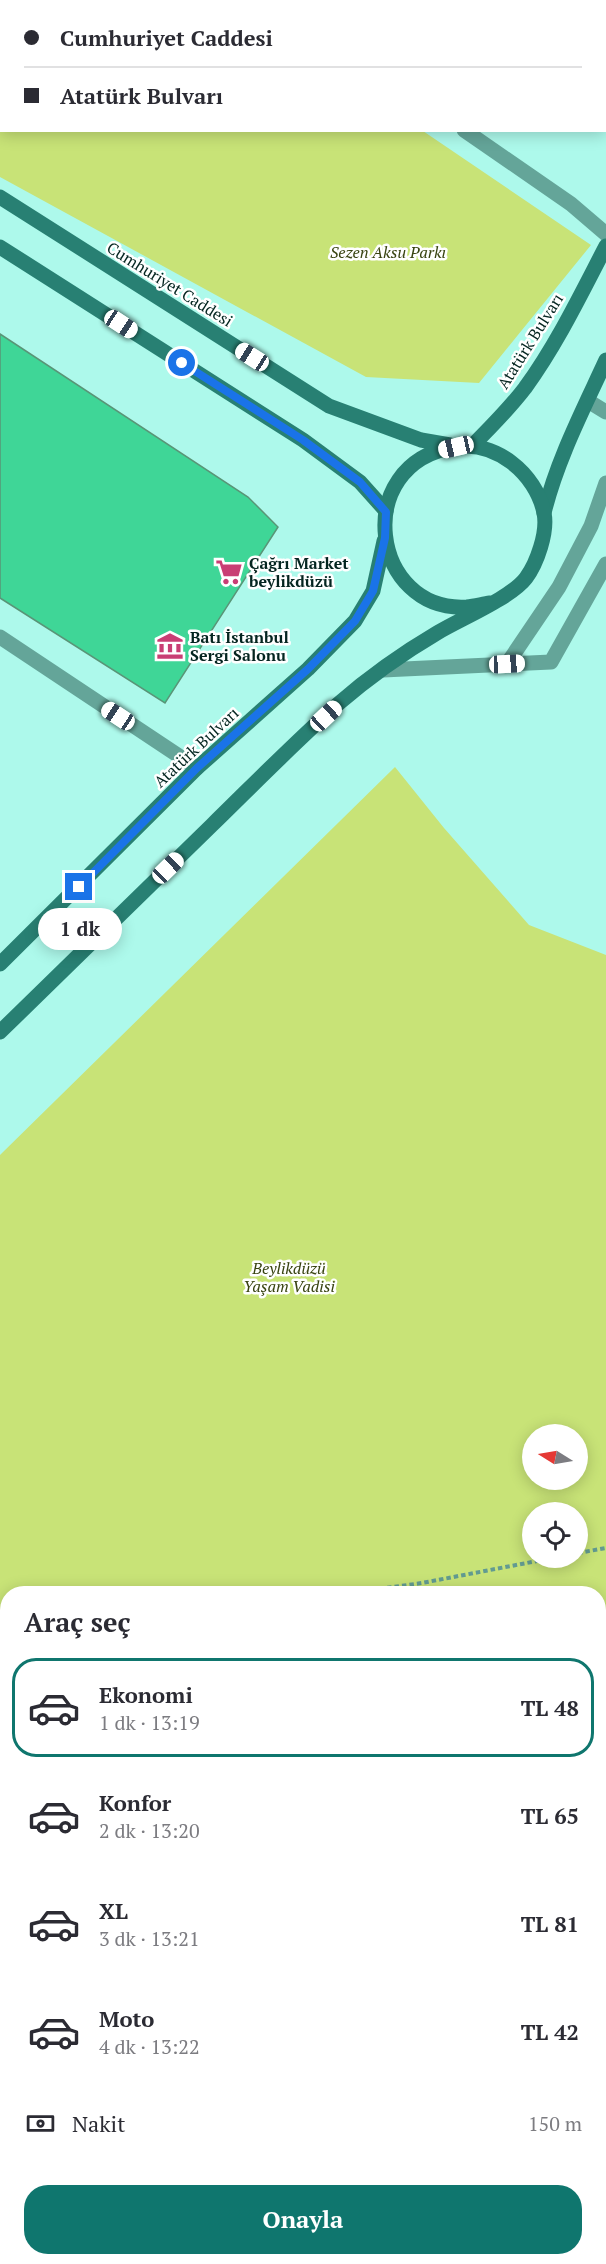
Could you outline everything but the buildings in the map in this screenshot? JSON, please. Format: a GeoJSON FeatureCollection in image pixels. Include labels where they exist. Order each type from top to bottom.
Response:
{"type":"FeatureCollection","features":[{"type":"Feature","properties":{"kind":"main road","name":"Cumhuriyet Caddesi"},"geometry":{"type":"LineString","coordinates":[[0,197],[329,406],[421,440],[456,447]]}},
{"type":"Feature","properties":{"kind":"main road","name":"Atatürk Bulvarı"},"geometry":{"type":"LineString","coordinates":[[472,446],[507,411],[527,385],[566,322],[606,246]]}},
{"type":"Feature","properties":{"kind":"main road"},"geometry":{"type":"LineString","coordinates":[[0,247],[303,440],[360,482],[386,512]]}},
{"type":"Feature","properties":{"kind":"main road"},"geometry":{"type":"LineString","coordinates":[[544,513],[551,486],[606,360]]}},
{"type":"Feature","properties":{"kind":"main road"},"geometry":{"type":"LineString","coordinates":[[0,1032],[340,703],[416,646],[509,593],[523,582],[536,564],[545,524],[540,499],[528,478],[511,461],[472,446],[436,451],[418,461],[401,478],[391,493],[386,512],[385,538],[388,552],[403,578],[426,597],[440,603],[465,607],[490,603]]}},
{"type":"Feature","properties":{"kind":"main road","name":"Atatürk Bulvarı"},"geometry":{"type":"LineString","coordinates":[[0,964],[197,768],[308,669],[355,621],[373,591],[385,538]]}},
{"type":"Feature","properties":{"kind":"street"},"geometry":{"type":"LineString","coordinates":[[467,132],[572,204],[606,234]]}},
{"type":"Feature","properties":{"kind":"street"},"geometry":{"type":"LineString","coordinates":[[588,401],[606,412]]}},
{"type":"Feature","properties":{"kind":"street"},"geometry":{"type":"LineString","coordinates":[[507,664],[559,587],[591,526],[606,483]]}},
{"type":"Feature","properties":{"kind":"street"},"geometry":{"type":"LineString","coordinates":[[383,670],[551,662],[606,564]]}},
{"type":"Feature","properties":{"kind":"street"},"geometry":{"type":"LineString","coordinates":[[0,637],[197,768]]}},
{"type":"Feature","properties":{"kind":"path"},"geometry":{"type":"LineString","coordinates":[[588,1551],[606,1548]]}},
{"type":"Feature","properties":{"kind":"path"},"geometry":{"type":"LineString","coordinates":[[400,1586],[522,1564]]}},
{"type":"Feature","properties":{"kind":"green space","name":"Sezen Aksu Parkı"},"geometry":{"type":"Polygon","coordinates":[[[0,132],[424,132],[591,245],[479,383],[366,377],[0,177],[0,132]]]}},
{"type":"Feature","properties":{"kind":"green space","name":"Beylikdüzü Yaşam Vadisi"},"geometry":{"type":"Polygon","coordinates":[[[395,767],[444,828],[529,925],[606,955],[606,1586],[0,1586],[0,1155],[395,767]]]}},
{"type":"Feature","properties":{"kind":"place","name":"Çağrı Market beylikdüzü"},"geometry":{"type":"Point","coordinates":[229,572]}},
{"type":"Feature","properties":{"kind":"place","name":"Batı İstanbul Sergi Salonu"},"geometry":{"type":"Point","coordinates":[170,646]}},
{"type":"Feature","properties":{"kind":"route"},"geometry":{"type":"LineString","coordinates":[[79,887],[197,768],[308,669],[355,621],[373,591],[385,538],[386,512],[360,482],[303,440],[182,363]]}}]}
